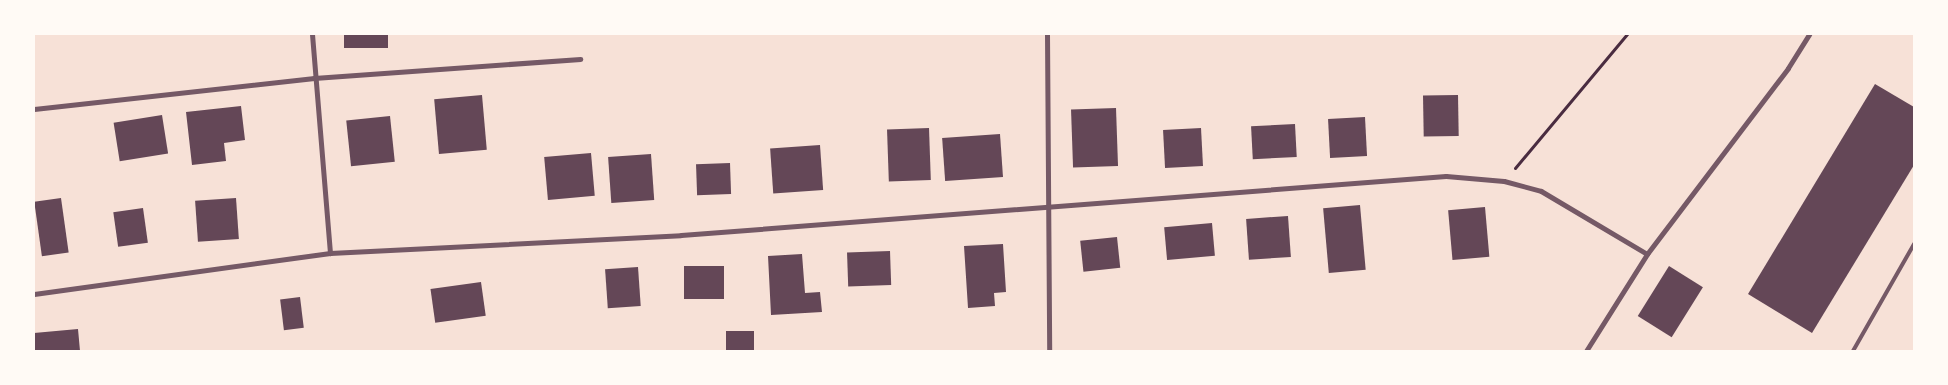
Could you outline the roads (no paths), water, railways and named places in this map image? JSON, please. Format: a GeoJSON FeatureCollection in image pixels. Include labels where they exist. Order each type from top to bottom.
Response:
{"type":"FeatureCollection","features":[{"type":"Feature","properties":{"kind":"street"},"geometry":{"type":"LineString","coordinates":[[312,34],[314,78],[330,252]]}},
{"type":"Feature","properties":{"kind":"street"},"geometry":{"type":"LineString","coordinates":[[1048,34],[1049,351]]}},
{"type":"Feature","properties":{"kind":"street"},"geometry":{"type":"LineString","coordinates":[[1586,351],[1647,254],[1788,68],[1809,34]]}},
{"type":"Feature","properties":{"kind":"street"},"geometry":{"type":"LineString","coordinates":[[34,109],[314,78],[580,59]]}},
{"type":"Feature","properties":{"kind":"street"},"geometry":{"type":"LineString","coordinates":[[34,294],[330,252],[681,234],[1049,208],[1446,176],[1504,181],[1542,191],[1647,254]]}},
{"type":"Feature","properties":{"kind":"lane"},"geometry":{"type":"LineString","coordinates":[[1852,351],[1914,244]]}}]}
